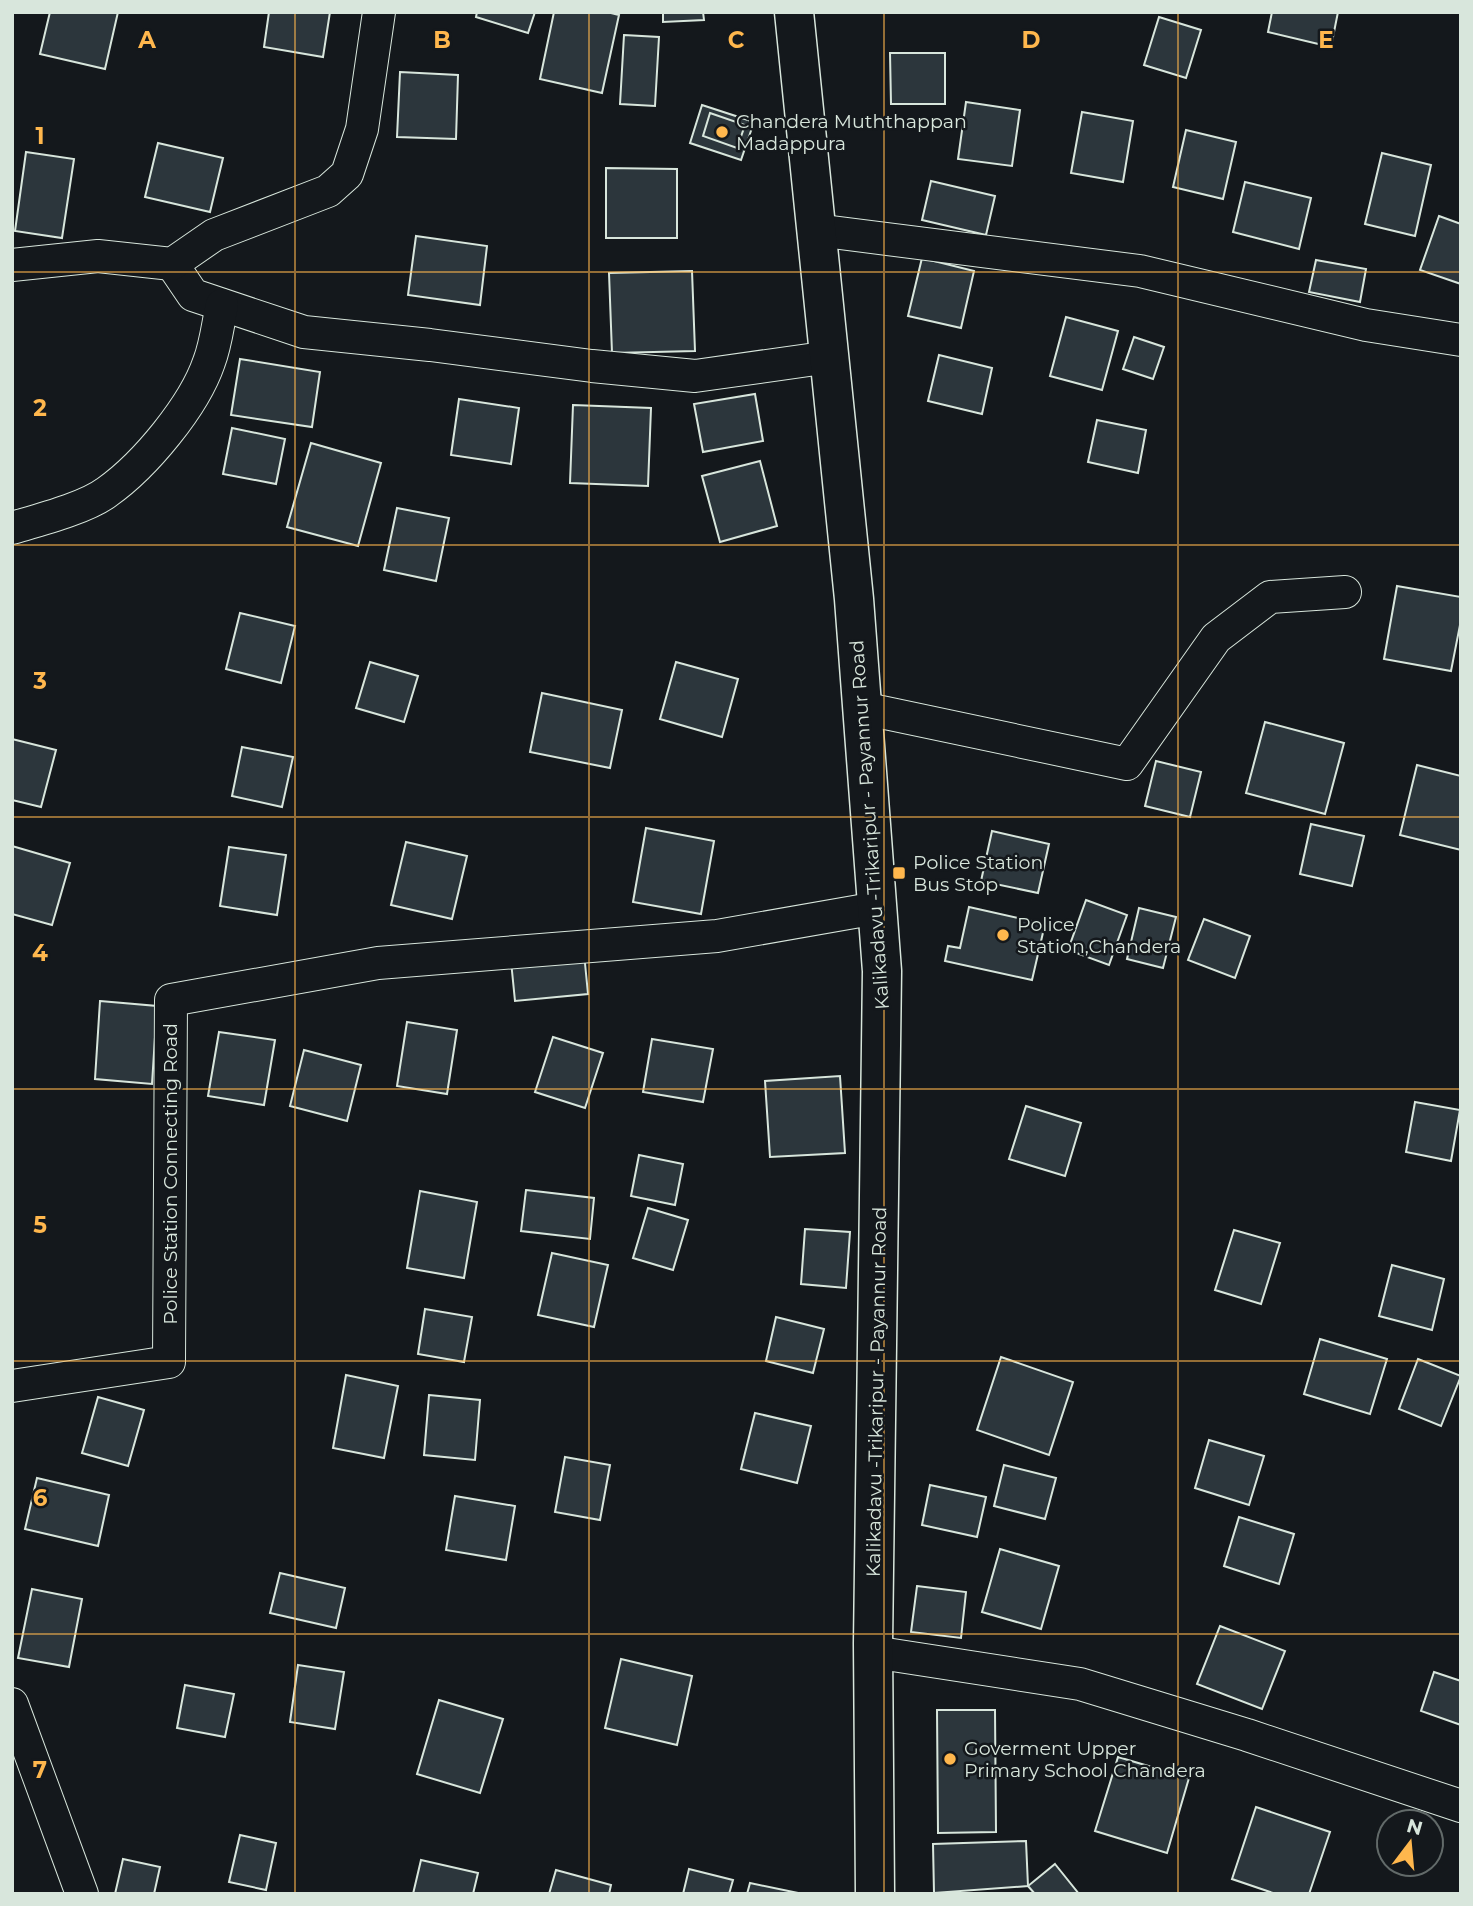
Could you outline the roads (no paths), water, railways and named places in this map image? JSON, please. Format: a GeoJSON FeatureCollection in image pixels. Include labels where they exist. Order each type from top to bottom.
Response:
{"type":"FeatureCollection","features":[{"type":"Feature","properties":{"kind":"main road","name":"Kalikadavu -Trikaripur - Payannur Road"},"geometry":{"type":"LineString","coordinates":[[794,12],[854,599],[882,971],[873,1652],[875,1894]]}},
{"type":"Feature","properties":{"kind":"street"},"geometry":{"type":"LineString","coordinates":[[12,265],[98,256],[172,264],[214,235],[328,191],[347,174],[362,129],[379,12]]}},
{"type":"Feature","properties":{"kind":"street"},"geometry":{"type":"LineString","coordinates":[[817,230],[1140,271],[1366,325],[1461,340]]}},
{"type":"Feature","properties":{"kind":"street"},"geometry":{"type":"LineString","coordinates":[[172,264],[193,295],[304,332],[695,376],[830,357]]}},
{"type":"Feature","properties":{"kind":"street"},"geometry":{"type":"LineString","coordinates":[[12,528],[61,513],[106,493],[149,452],[183,414],[209,363],[222,305]]}},
{"type":"Feature","properties":{"kind":"street"},"geometry":{"type":"LineString","coordinates":[[862,708],[1127,764],[1216,638],[1270,597],[1345,592]]}},
{"type":"Feature","properties":{"kind":"street","name":"Police Station Connecting Road"},"geometry":{"type":"LineString","coordinates":[[12,1386],[169,1362],[171,1000],[378,963],[717,936],[877,908]]}},
{"type":"Feature","properties":{"kind":"street"},"geometry":{"type":"LineString","coordinates":[[873,1652],[1080,1684],[1248,1735],[1461,1806]]}},
{"type":"Feature","properties":{"kind":"street"},"geometry":{"type":"LineString","coordinates":[[12,1704],[82,1894]]}},
{"type":"Feature","properties":{"kind":"place","name":"Chandera Muththappan Madappura"},"geometry":{"type":"Point","coordinates":[722,132]}},
{"type":"Feature","properties":{"kind":"place","name":"Police Station Bus Stop"},"geometry":{"type":"Point","coordinates":[899,873]}},
{"type":"Feature","properties":{"kind":"place","name":"Police Station,Chandera"},"geometry":{"type":"Point","coordinates":[1003,935]}},
{"type":"Feature","properties":{"kind":"place","name":"Goverment Upper Primary School Chandera"},"geometry":{"type":"Point","coordinates":[950,1759]}}]}
